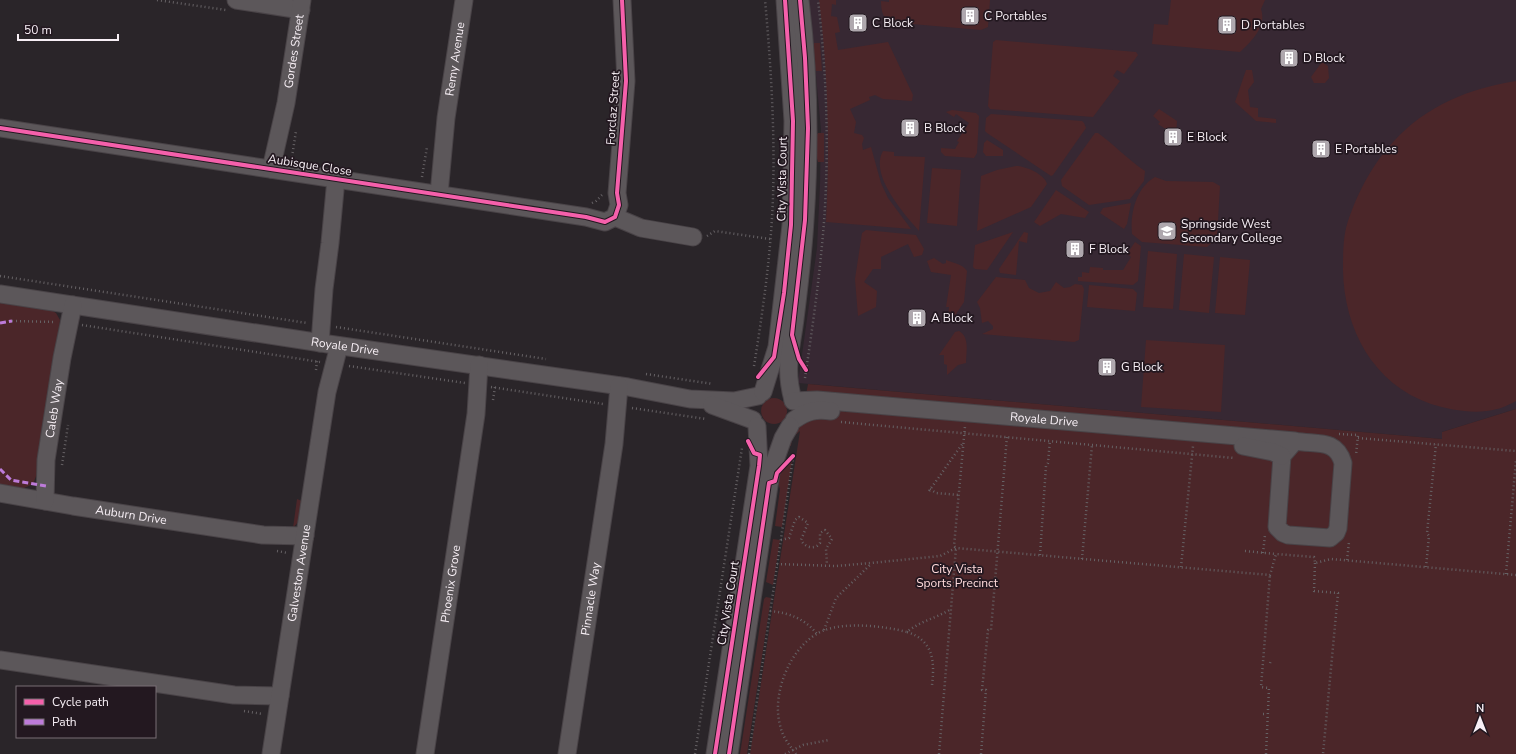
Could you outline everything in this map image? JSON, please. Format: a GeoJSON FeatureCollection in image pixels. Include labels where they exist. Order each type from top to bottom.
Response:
{"type":"FeatureCollection","features":[{"type":"Feature","properties":{"kind":"street"},"geometry":{"type":"LineString","coordinates":[[236,0],[302,5]]}},
{"type":"Feature","properties":{"kind":"street","name":"Remy Avenue"},"geometry":{"type":"LineString","coordinates":[[435,194],[464,0]]}},
{"type":"Feature","properties":{"kind":"street","name":"Forclaz Street"},"geometry":{"type":"LineString","coordinates":[[612,213],[617,193],[626,82],[622,0]]}},
{"type":"Feature","properties":{"kind":"street","name":"City Vista Court"},"geometry":{"type":"LineString","coordinates":[[760,394],[777,347],[791,225],[793,121],[785,0]]}},
{"type":"Feature","properties":{"kind":"street","name":"City Vista Court"},"geometry":{"type":"LineString","coordinates":[[793,400],[788,381],[788,362],[795,321],[804,231],[808,128],[806,58],[800,0]]}},
{"type":"Feature","properties":{"kind":"street","name":"Gordes Street"},"geometry":{"type":"LineString","coordinates":[[276,170],[302,5]]}},
{"type":"Feature","properties":{"kind":"street","name":"Aubisque Close"},"geometry":{"type":"LineString","coordinates":[[0,128],[586,217],[612,213]]}},
{"type":"Feature","properties":{"kind":"street","name":"Galveston Avenue"},"geometry":{"type":"LineString","coordinates":[[271,754],[327,392],[327,362],[325,344],[318,324],[340,179]]}},
{"type":"Feature","properties":{"kind":"street"},"geometry":{"type":"LineString","coordinates":[[612,213],[641,228],[693,237]]}},
{"type":"Feature","properties":{"kind":"street","name":"Royale Drive"},"geometry":{"type":"LineString","coordinates":[[0,294],[325,344],[624,386],[690,399]]}},
{"type":"Feature","properties":{"kind":"street","name":"Caleb Way"},"geometry":{"type":"LineString","coordinates":[[40,499],[69,304]]}},
{"type":"Feature","properties":{"kind":"street","name":"Phoenix Grove"},"geometry":{"type":"LineString","coordinates":[[425,754],[484,366]]}},
{"type":"Feature","properties":{"kind":"street","name":"Pinnacle Way"},"geometry":{"type":"LineString","coordinates":[[567,754],[624,386]]}},
{"type":"Feature","properties":{"kind":"street"},"geometry":{"type":"LineString","coordinates":[[776,389],[788,394],[793,400],[796,413],[792,423],[777,433],[763,430],[755,423],[720,407],[690,399],[734,401],[776,389]]}},
{"type":"Feature","properties":{"kind":"street"},"geometry":{"type":"LineString","coordinates":[[755,423],[752,407],[760,394]]}},
{"type":"Feature","properties":{"kind":"street","name":"Royale Drive"},"geometry":{"type":"LineString","coordinates":[[792,423],[803,413],[817,410],[965,427],[1193,448],[1254,448],[1273,452],[1282,456],[1277,527],[1283,533],[1288,535],[1327,539],[1334,536],[1338,528],[1343,463],[1341,454],[1336,448],[1330,445],[817,400],[793,400]]}},
{"type":"Feature","properties":{"kind":"street","name":"City Vista Court"},"geometry":{"type":"LineString","coordinates":[[715,754],[759,466],[755,423]]}},
{"type":"Feature","properties":{"kind":"street","name":"City Vista Court"},"geometry":{"type":"LineString","coordinates":[[729,754],[771,472],[783,438],[792,423]]}},
{"type":"Feature","properties":{"kind":"street"},"geometry":{"type":"LineString","coordinates":[[1282,456],[1295,441]]}},
{"type":"Feature","properties":{"kind":"street","name":"Auburn Drive"},"geometry":{"type":"LineString","coordinates":[[0,493],[304,541]]}},
{"type":"Feature","properties":{"kind":"street"},"geometry":{"type":"LineString","coordinates":[[0,660],[279,702]]}},
{"type":"Feature","properties":{"kind":"path"},"geometry":{"type":"LineString","coordinates":[[754,369],[766,286],[773,198],[772,83],[765,0]]}},
{"type":"Feature","properties":{"kind":"path"},"geometry":{"type":"LineString","coordinates":[[0,276],[549,359]]}},
{"type":"Feature","properties":{"kind":"path"},"geometry":{"type":"LineString","coordinates":[[12,321],[67,323],[710,420]]}},
{"type":"Feature","properties":{"kind":"path"},"geometry":{"type":"LineString","coordinates":[[315,377],[327,362]]}},
{"type":"Feature","properties":{"kind":"path"},"geometry":{"type":"LineString","coordinates":[[803,364],[806,370]]}},
{"type":"Feature","properties":{"kind":"path"},"geometry":{"type":"LineString","coordinates":[[641,373],[718,385]]}},
{"type":"Feature","properties":{"kind":"path"},"geometry":{"type":"LineString","coordinates":[[840,422],[965,427],[1008,436],[1092,445],[1193,448],[1237,458]]}},
{"type":"Feature","properties":{"kind":"path"},"geometry":{"type":"LineString","coordinates":[[939,754],[956,548],[954,546],[965,427]]}},
{"type":"Feature","properties":{"kind":"path"},"geometry":{"type":"LineString","coordinates":[[981,754],[986,690],[982,690],[988,630],[991,630],[1008,436]]}},
{"type":"Feature","properties":{"kind":"path"},"geometry":{"type":"LineString","coordinates":[[1358,438],[1516,451]]}},
{"type":"Feature","properties":{"kind":"path"},"geometry":{"type":"LineString","coordinates":[[1040,555],[1046,466],[1048,463],[1050,440]]}},
{"type":"Feature","properties":{"kind":"path"},"geometry":{"type":"LineString","coordinates":[[959,494],[930,490],[964,441]]}},
{"type":"Feature","properties":{"kind":"path"},"geometry":{"type":"LineString","coordinates":[[1426,567],[1429,536],[1426,533],[1436,444]]}},
{"type":"Feature","properties":{"kind":"path"},"geometry":{"type":"LineString","coordinates":[[1082,559],[1092,445]]}},
{"type":"Feature","properties":{"kind":"path"},"geometry":{"type":"LineString","coordinates":[[695,754],[742,448]]}},
{"type":"Feature","properties":{"kind":"path"},"geometry":{"type":"LineString","coordinates":[[1181,567],[1193,448]]}},
{"type":"Feature","properties":{"kind":"path"},"geometry":{"type":"LineString","coordinates":[[786,464],[793,456]]}},
{"type":"Feature","properties":{"kind":"path"},"geometry":{"type":"LineString","coordinates":[[749,754],[793,456]]}},
{"type":"Feature","properties":{"kind":"path"},"geometry":{"type":"LineString","coordinates":[[1506,574],[1516,460]]}},
{"type":"Feature","properties":{"kind":"path"},"geometry":{"type":"LineString","coordinates":[[781,540],[789,538],[795,520],[799,517],[805,519],[808,523],[801,540],[803,544],[810,547],[817,546],[820,543],[820,533],[825,530],[832,539],[826,549],[828,566]]}},
{"type":"Feature","properties":{"kind":"path"},"geometry":{"type":"LineString","coordinates":[[1263,553],[1265,533]]}},
{"type":"Feature","properties":{"kind":"path"},"geometry":{"type":"LineString","coordinates":[[777,564],[828,566],[871,563],[940,556],[956,548],[1270,575]]}},
{"type":"Feature","properties":{"kind":"path"},"geometry":{"type":"LineString","coordinates":[[1245,551],[1314,557],[1314,591],[1338,593],[1324,754]]}},
{"type":"Feature","properties":{"kind":"path"},"geometry":{"type":"LineString","coordinates":[[1266,754],[1269,688],[1261,687],[1270,575],[1276,554]]}},
{"type":"Feature","properties":{"kind":"path"},"geometry":{"type":"LineString","coordinates":[[1315,563],[1331,559],[1516,575]]}},
{"type":"Feature","properties":{"kind":"path"},"geometry":{"type":"LineString","coordinates":[[824,631],[836,598],[871,563]]}},
{"type":"Feature","properties":{"kind":"path"},"geometry":{"type":"LineString","coordinates":[[907,632],[918,624],[936,617],[951,608]]}},
{"type":"Feature","properties":{"kind":"path"},"geometry":{"type":"LineString","coordinates":[[770,611],[788,614],[800,619],[817,634]]}},
{"type":"Feature","properties":{"kind":"path"},"geometry":{"type":"LineString","coordinates":[[796,754],[779,724],[778,709],[781,691],[787,669],[796,652],[803,644],[817,634],[834,628],[851,626],[889,628],[907,632],[923,640],[931,651],[934,664],[932,685]]}},
{"type":"Feature","properties":{"kind":"path"},"geometry":{"type":"LineString","coordinates":[[785,754],[803,745],[829,740]]}},
{"type":"Feature","properties":{"kind":"shaded area","name":"Springside West Secondary College"},"geometry":{"type":"Polygon","coordinates":[[[809,0],[1516,0],[1516,409],[1442,432],[1442,439],[798,383],[817,248],[820,184],[821,130],[809,0]]]}},
{"type":"Feature","properties":{"kind":"green space"},"geometry":{"type":"Polygon","coordinates":[[[819,0],[836,0],[836,5],[832,4],[831,16],[837,17],[840,32],[835,33],[838,50],[888,42],[913,95],[912,101],[883,99],[875,95],[869,97],[870,100],[850,109],[856,122],[854,133],[862,135],[864,138],[862,144],[863,150],[871,147],[881,183],[888,198],[911,229],[826,222],[828,166],[827,111],[819,0]]]}},
{"type":"Feature","properties":{"kind":"green space"},"geometry":{"type":"Polygon","coordinates":[[[889,0],[990,0],[988,27],[981,30],[889,22],[883,15],[881,1],[889,2],[889,0]]]}},
{"type":"Feature","properties":{"kind":"green space"},"geometry":{"type":"Polygon","coordinates":[[[1171,0],[1265,0],[1261,9],[1262,21],[1260,27],[1254,38],[1240,52],[1152,44],[1154,24],[1168,25],[1171,0]]]}},
{"type":"Feature","properties":{"kind":"green space"},"geometry":{"type":"Polygon","coordinates":[[[996,40],[1136,52],[1138,55],[1124,74],[1117,70],[1113,76],[1120,81],[1093,117],[990,109],[988,106],[993,42],[996,40]]]}},
{"type":"Feature","properties":{"kind":"green space"},"geometry":{"type":"Polygon","coordinates":[[[814,43],[820,43],[822,71],[816,71],[811,64],[810,48],[814,43]]]}},
{"type":"Feature","properties":{"kind":"green space"},"geometry":{"type":"Polygon","coordinates":[[[1322,62],[1328,66],[1329,78],[1325,83],[1314,83],[1311,77],[1322,62]]]}},
{"type":"Feature","properties":{"kind":"green space"},"geometry":{"type":"Polygon","coordinates":[[[1246,70],[1252,70],[1254,82],[1248,90],[1250,107],[1258,108],[1258,117],[1276,119],[1276,123],[1256,121],[1235,102],[1246,70]]]}},
{"type":"Feature","properties":{"kind":"green space"},"geometry":{"type":"Polygon","coordinates":[[[1516,81],[1516,401],[1502,408],[1481,412],[1447,408],[1431,404],[1411,395],[1393,383],[1378,368],[1366,352],[1356,333],[1349,313],[1345,292],[1343,259],[1346,228],[1359,193],[1378,160],[1394,141],[1407,129],[1420,118],[1450,100],[1482,88],[1516,81]]]}},
{"type":"Feature","properties":{"kind":"green space"},"geometry":{"type":"Polygon","coordinates":[[[1159,109],[1177,121],[1176,136],[1158,124],[1160,122],[1153,116],[1159,109]]]}},
{"type":"Feature","properties":{"kind":"green space"},"geometry":{"type":"Polygon","coordinates":[[[952,110],[976,113],[979,116],[977,153],[974,158],[945,156],[941,152],[941,148],[955,149],[959,142],[957,141],[969,123],[956,114],[954,117],[946,112],[952,110]]]}},
{"type":"Feature","properties":{"kind":"green space"},"geometry":{"type":"Polygon","coordinates":[[[991,114],[1082,121],[1086,128],[1051,176],[985,131],[986,118],[991,114]]]}},
{"type":"Feature","properties":{"kind":"green space"},"geometry":{"type":"Polygon","coordinates":[[[818,133],[824,133],[824,162],[818,162],[813,146],[818,133]]]}},
{"type":"Feature","properties":{"kind":"green space"},"geometry":{"type":"Polygon","coordinates":[[[1095,133],[1098,133],[1145,171],[1144,181],[1130,199],[1089,205],[1062,186],[1061,180],[1095,133]]]}},
{"type":"Feature","properties":{"kind":"green space"},"geometry":{"type":"Polygon","coordinates":[[[987,140],[1003,150],[1003,156],[986,156],[983,152],[984,143],[987,140]]]}},
{"type":"Feature","properties":{"kind":"green space"},"geometry":{"type":"Polygon","coordinates":[[[883,151],[894,152],[894,156],[925,157],[919,231],[897,205],[884,182],[880,161],[883,151]]]}},
{"type":"Feature","properties":{"kind":"green space"},"geometry":{"type":"Polygon","coordinates":[[[1016,166],[1034,171],[1043,177],[1047,184],[1031,207],[977,231],[981,176],[997,170],[1016,166]]]}},
{"type":"Feature","properties":{"kind":"green space"},"geometry":{"type":"Polygon","coordinates":[[[932,168],[961,170],[957,226],[927,223],[932,168]]]}},
{"type":"Feature","properties":{"kind":"green space"},"geometry":{"type":"Polygon","coordinates":[[[1155,177],[1166,181],[1213,182],[1220,186],[1217,238],[1207,247],[1142,242],[1132,234],[1133,210],[1139,194],[1148,182],[1155,177]]]}},
{"type":"Feature","properties":{"kind":"green space"},"geometry":{"type":"Polygon","coordinates":[[[1056,190],[1089,212],[1085,218],[1061,214],[1040,226],[1034,222],[1056,190]]]}},
{"type":"Feature","properties":{"kind":"green space"},"geometry":{"type":"Polygon","coordinates":[[[1131,203],[1127,224],[1124,229],[1100,213],[1103,208],[1131,203]]]}},
{"type":"Feature","properties":{"kind":"green space"},"geometry":{"type":"Polygon","coordinates":[[[866,230],[916,235],[924,249],[922,255],[914,257],[908,244],[881,257],[881,269],[873,269],[864,282],[877,291],[876,307],[858,316],[855,279],[862,233],[866,230]]]}},
{"type":"Feature","properties":{"kind":"green space"},"geometry":{"type":"Polygon","coordinates":[[[1013,232],[987,270],[975,269],[973,267],[975,245],[1013,232]]]}},
{"type":"Feature","properties":{"kind":"green space"},"geometry":{"type":"Polygon","coordinates":[[[1024,232],[1028,233],[1027,243],[1019,241],[1016,275],[1000,273],[999,269],[1024,232]]]}},
{"type":"Feature","properties":{"kind":"green space"},"geometry":{"type":"Polygon","coordinates":[[[1135,242],[1141,246],[1138,281],[1133,285],[1078,281],[1078,277],[1082,277],[1082,272],[1089,273],[1090,267],[1103,268],[1103,270],[1123,270],[1131,257],[1127,254],[1135,242]]]}},
{"type":"Feature","properties":{"kind":"green space"},"geometry":{"type":"Polygon","coordinates":[[[1148,251],[1177,254],[1173,309],[1143,307],[1148,251]]]}},
{"type":"Feature","properties":{"kind":"green space"},"geometry":{"type":"Polygon","coordinates":[[[1184,254],[1214,257],[1209,313],[1179,310],[1184,254]]]}},
{"type":"Feature","properties":{"kind":"green space"},"geometry":{"type":"Polygon","coordinates":[[[1220,257],[1250,260],[1245,315],[1215,313],[1220,257]]]}},
{"type":"Feature","properties":{"kind":"green space"},"geometry":{"type":"Polygon","coordinates":[[[934,258],[943,264],[946,263],[946,260],[958,264],[967,271],[964,302],[954,317],[948,317],[949,307],[946,307],[951,275],[931,272],[927,261],[934,258]]]}},
{"type":"Feature","properties":{"kind":"green space"},"geometry":{"type":"Polygon","coordinates":[[[996,277],[1025,280],[1029,288],[1039,293],[1050,291],[1056,282],[1064,288],[1075,284],[1082,285],[1084,289],[1079,340],[1074,342],[982,334],[993,329],[993,326],[988,321],[982,323],[980,308],[977,302],[996,277]]]}},
{"type":"Feature","properties":{"kind":"green space"},"geometry":{"type":"Polygon","coordinates":[[[1089,285],[1133,289],[1137,293],[1135,311],[1087,307],[1089,285]]]}},
{"type":"Feature","properties":{"kind":"green space"},"geometry":{"type":"Polygon","coordinates":[[[0,302],[51,310],[56,313],[60,320],[37,474],[33,484],[22,489],[0,486],[0,302]]]}},
{"type":"Feature","properties":{"kind":"green space"},"geometry":{"type":"Polygon","coordinates":[[[959,331],[965,337],[966,341],[966,363],[958,365],[947,375],[947,365],[944,364],[944,355],[939,355],[955,332],[959,331]]]}},
{"type":"Feature","properties":{"kind":"green space"},"geometry":{"type":"Polygon","coordinates":[[[1146,340],[1225,345],[1221,412],[1141,407],[1146,340]]]}},
{"type":"Feature","properties":{"kind":"green space","name":"City Vista Sports Precinct"},"geometry":{"type":"Polygon","coordinates":[[[808,384],[1442,439],[1442,432],[1516,409],[1516,754],[750,754],[800,431],[792,438],[791,446],[786,445],[801,422],[808,384]]]}},
{"type":"Feature","properties":{"kind":"green space"},"geometry":{"type":"Polygon","coordinates":[[[774,398],[783,402],[787,411],[783,420],[774,424],[765,420],[761,411],[765,402],[774,398]]]}},
{"type":"Feature","properties":{"kind":"green space"},"geometry":{"type":"Polygon","coordinates":[[[792,461],[782,527],[775,526],[780,489],[778,483],[780,471],[792,461]]]}},
{"type":"Feature","properties":{"kind":"green space"},"geometry":{"type":"Polygon","coordinates":[[[297,499],[302,501],[299,521],[293,528],[297,499]]]}},
{"type":"Feature","properties":{"kind":"green space"},"geometry":{"type":"Polygon","coordinates":[[[773,539],[780,540],[773,585],[766,582],[773,539]]]}},
{"type":"Feature","properties":{"kind":"green space"},"geometry":{"type":"Polygon","coordinates":[[[766,597],[771,598],[747,754],[740,754],[764,599],[766,597]]]}},
{"type":"Feature","properties":{"kind":"marked path"},"geometry":{"type":"LineString","coordinates":[[0,323],[12,321]]}},
{"type":"Feature","properties":{"kind":"marked path"},"geometry":{"type":"LineString","coordinates":[[0,469],[11,480],[46,486]]}},
{"type":"Feature","properties":{"kind":"cycle path"},"geometry":{"type":"LineString","coordinates":[[0,128],[586,217],[605,222],[615,217],[619,205],[617,193],[626,81],[622,0]]}},
{"type":"Feature","properties":{"kind":"cycle path"},"geometry":{"type":"LineString","coordinates":[[758,377],[774,357],[784,293],[791,225],[793,121],[785,0]]}},
{"type":"Feature","properties":{"kind":"cycle path"},"geometry":{"type":"LineString","coordinates":[[800,0],[805,58],[808,128],[805,220],[792,335],[799,359],[806,370]]}},
{"type":"Feature","properties":{"kind":"cycle path"},"geometry":{"type":"LineString","coordinates":[[715,754],[759,466],[760,455],[754,453],[748,441]]}},
{"type":"Feature","properties":{"kind":"cycle path"},"geometry":{"type":"LineString","coordinates":[[729,754],[769,483],[775,481],[777,473],[793,456]]}},
{"type":"Feature","properties":{"kind":"place","name":"C Portables"},"geometry":{"type":"Point","coordinates":[970,16]}},
{"type":"Feature","properties":{"kind":"place","name":"C Block"},"geometry":{"type":"Point","coordinates":[858,23]}},
{"type":"Feature","properties":{"kind":"place","name":"D Portables"},"geometry":{"type":"Point","coordinates":[1227,25]}},
{"type":"Feature","properties":{"kind":"place","name":"D Block"},"geometry":{"type":"Point","coordinates":[1289,58]}},
{"type":"Feature","properties":{"kind":"place","name":"B Block"},"geometry":{"type":"Point","coordinates":[910,128]}},
{"type":"Feature","properties":{"kind":"place","name":"E Block"},"geometry":{"type":"Point","coordinates":[1173,137]}},
{"type":"Feature","properties":{"kind":"place","name":"E Portables"},"geometry":{"type":"Point","coordinates":[1321,149]}},
{"type":"Feature","properties":{"kind":"place","name":"Springside West Secondary College"},"geometry":{"type":"Point","coordinates":[1167,231]}},
{"type":"Feature","properties":{"kind":"place","name":"F Block"},"geometry":{"type":"Point","coordinates":[1075,249]}},
{"type":"Feature","properties":{"kind":"place","name":"A Block"},"geometry":{"type":"Point","coordinates":[917,318]}},
{"type":"Feature","properties":{"kind":"place","name":"G Block"},"geometry":{"type":"Point","coordinates":[1107,367]}}]}
